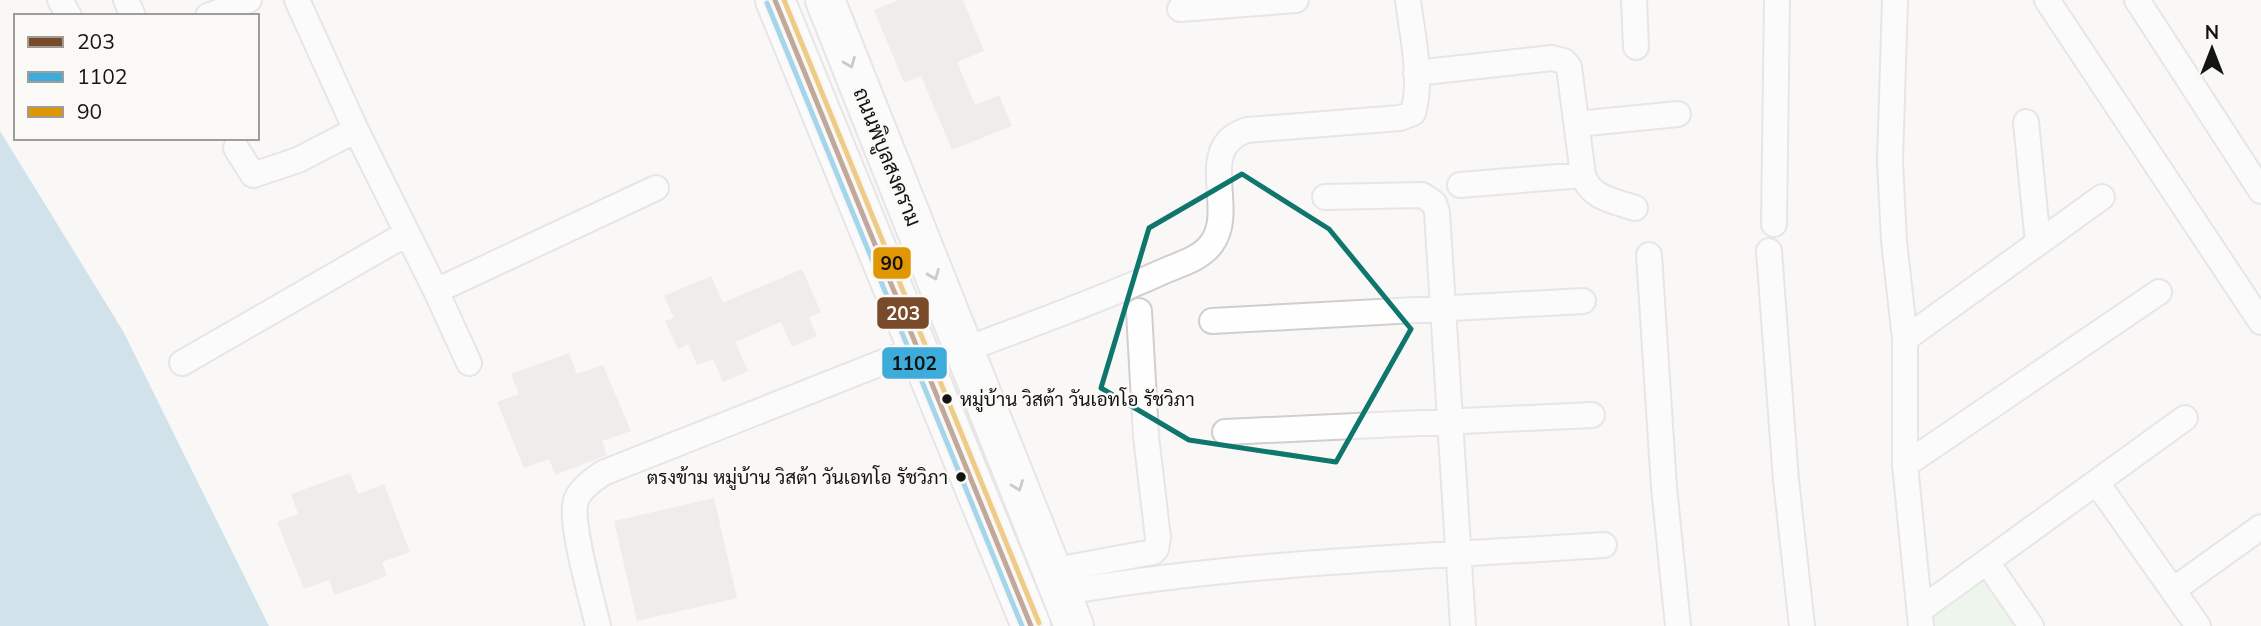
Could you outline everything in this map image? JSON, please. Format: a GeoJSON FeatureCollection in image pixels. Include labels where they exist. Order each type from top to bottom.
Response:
{"type":"FeatureCollection","features":[{"type":"Feature","properties":{"kind":"main road","name":"ถนนพิบูลสงคราม"},"geometry":{"type":"LineString","coordinates":[[775,0],[1031,626]]}},
{"type":"Feature","properties":{"kind":"main road","name":"ถนนพิบูลสงคราม"},"geometry":{"type":"LineString","coordinates":[[825,0],[1061,597]]}},
{"type":"Feature","properties":{"kind":"street"},"geometry":{"type":"LineString","coordinates":[[213,14],[249,0]]}},
{"type":"Feature","properties":{"kind":"street"},"geometry":{"type":"LineString","coordinates":[[297,0],[356,130],[469,363]]}},
{"type":"Feature","properties":{"kind":"street"},"geometry":{"type":"LineString","coordinates":[[1180,9],[1296,0]]}},
{"type":"Feature","properties":{"kind":"street"},"geometry":{"type":"LineString","coordinates":[[964,350],[1133,285],[1201,255],[1214,241],[1219,225],[1220,154],[1234,134],[1247,130],[1400,118],[1413,113],[1416,73],[1408,0]]}},
{"type":"Feature","properties":{"kind":"street"},"geometry":{"type":"LineString","coordinates":[[1634,0],[1636,47]]}},
{"type":"Feature","properties":{"kind":"street"},"geometry":{"type":"LineString","coordinates":[[1774,224],[1777,0]]}},
{"type":"Feature","properties":{"kind":"street"},"geometry":{"type":"LineString","coordinates":[[1895,0],[1890,161],[1905,340],[1905,465],[1920,618]]}},
{"type":"Feature","properties":{"kind":"street"},"geometry":{"type":"LineString","coordinates":[[2047,0],[2261,322]]}},
{"type":"Feature","properties":{"kind":"street"},"geometry":{"type":"LineString","coordinates":[[2137,0],[2261,191]]}},
{"type":"Feature","properties":{"kind":"street"},"geometry":{"type":"LineString","coordinates":[[1416,73],[1552,58],[1564,61],[1569,67],[1586,186],[1606,199],[1635,208]]}},
{"type":"Feature","properties":{"kind":"street"},"geometry":{"type":"LineString","coordinates":[[1577,124],[1678,114]]}},
{"type":"Feature","properties":{"kind":"street"},"geometry":{"type":"LineString","coordinates":[[2026,122],[2038,243]]}},
{"type":"Feature","properties":{"kind":"street"},"geometry":{"type":"LineString","coordinates":[[236,148],[253,175],[298,160],[356,130]]}},
{"type":"Feature","properties":{"kind":"street"},"geometry":{"type":"LineString","coordinates":[[1460,185],[1583,175]]}},
{"type":"Feature","properties":{"kind":"street"},"geometry":{"type":"LineString","coordinates":[[436,291],[656,188]]}},
{"type":"Feature","properties":{"kind":"street"},"geometry":{"type":"LineString","coordinates":[[1325,197],[1422,195],[1430,198],[1437,212],[1463,626]]}},
{"type":"Feature","properties":{"kind":"street"},"geometry":{"type":"LineString","coordinates":[[1905,340],[2102,197]]}},
{"type":"Feature","properties":{"kind":"street"},"geometry":{"type":"LineString","coordinates":[[182,363],[406,234]]}},
{"type":"Feature","properties":{"kind":"street"},"geometry":{"type":"LineString","coordinates":[[1769,251],[1787,480],[1802,626]]}},
{"type":"Feature","properties":{"kind":"street"},"geometry":{"type":"LineString","coordinates":[[1649,256],[1664,487],[1678,626]]}},
{"type":"Feature","properties":{"kind":"street"},"geometry":{"type":"LineString","coordinates":[[1905,465],[2158,292]]}},
{"type":"Feature","properties":{"kind":"street"},"geometry":{"type":"LineString","coordinates":[[1212,321],[1583,301]]}},
{"type":"Feature","properties":{"kind":"street"},"geometry":{"type":"LineString","coordinates":[[1061,597],[1156,549],[1158,538],[1146,436],[1139,311]]}},
{"type":"Feature","properties":{"kind":"street"},"geometry":{"type":"LineString","coordinates":[[598,626],[575,523],[576,500],[585,486],[603,473],[919,348]]}},
{"type":"Feature","properties":{"kind":"street"},"geometry":{"type":"LineString","coordinates":[[1225,432],[1592,415]]}},
{"type":"Feature","properties":{"kind":"street"},"geometry":{"type":"LineString","coordinates":[[1920,618],[1987,562],[2185,418]]}},
{"type":"Feature","properties":{"kind":"street"},"geometry":{"type":"LineString","coordinates":[[2097,483],[2198,626]]}},
{"type":"Feature","properties":{"kind":"street"},"geometry":{"type":"LineString","coordinates":[[2173,590],[2261,527]]}},
{"type":"Feature","properties":{"kind":"street"},"geometry":{"type":"LineString","coordinates":[[1061,597],[1127,582],[1219,570],[1604,545]]}},
{"type":"Feature","properties":{"kind":"street"},"geometry":{"type":"LineString","coordinates":[[1987,562],[2031,626]]}},
{"type":"Feature","properties":{"kind":"highlighted area"},"geometry":{"type":"Polygon","coordinates":[[[1242,174],[1329,229],[1411,329],[1336,462],[1189,440],[1101,388],[1149,228],[1242,174]]]}},
{"type":"Feature","properties":{"kind":"green space"},"geometry":{"type":"Polygon","coordinates":[[[1990,566],[2033,626],[1924,626],[1923,613],[1990,566]]]}},
{"type":"Feature","properties":{"kind":"water"},"geometry":{"type":"Polygon","coordinates":[[[0,131],[123,331],[269,626],[0,626],[0,131]]]}},
{"type":"Feature","properties":{"kind":"building"},"geometry":{"type":"Polygon","coordinates":[[[899,0],[963,0],[984,51],[957,62],[975,105],[999,95],[1012,126],[952,150],[921,76],[904,83],[874,10],[899,0]]]}},
{"type":"Feature","properties":{"kind":"building"},"geometry":{"type":"Polygon","coordinates":[[[802,269],[821,312],[809,318],[817,336],[792,347],[781,322],[735,342],[748,371],[723,382],[713,359],[697,365],[688,344],[678,349],[665,321],[674,318],[664,296],[711,276],[723,303],[802,269]]]}},
{"type":"Feature","properties":{"kind":"building"},"geometry":{"type":"Polygon","coordinates":[[[569,353],[577,374],[603,365],[631,431],[602,441],[607,455],[555,475],[549,459],[524,468],[497,402],[519,394],[511,374],[569,353]]]}},
{"type":"Feature","properties":{"kind":"building"},"geometry":{"type":"Polygon","coordinates":[[[350,473],[358,494],[384,484],[410,552],[382,562],[387,576],[335,595],[329,580],[304,589],[277,522],[298,514],[291,494],[350,473]]]}},
{"type":"Feature","properties":{"kind":"building"},"geometry":{"type":"Polygon","coordinates":[[[714,498],[737,598],[637,621],[614,521],[714,498]]]}},
{"type":"Feature","properties":{"kind":"transit line","name":"203"},"geometry":{"type":"LineString","coordinates":[[775,0],[1031,626]]}},
{"type":"Feature","properties":{"kind":"transit line","name":"90"},"geometry":{"type":"LineString","coordinates":[[784,0],[1039,623]]}},
{"type":"Feature","properties":{"kind":"transit line","name":"1102"},"geometry":{"type":"LineString","coordinates":[[767,3],[1022,626]]}},
{"type":"Feature","properties":{"kind":"place","name":"หมู่บ้าน วิสต้า วันเอทโอ รัชวิภา"},"geometry":{"type":"Point","coordinates":[947,399]}},
{"type":"Feature","properties":{"kind":"place","name":"ตรงข้าม หมู่บ้าน วิสต้า วันเอทโอ รัชวิภา"},"geometry":{"type":"Point","coordinates":[961,477]}}]}
